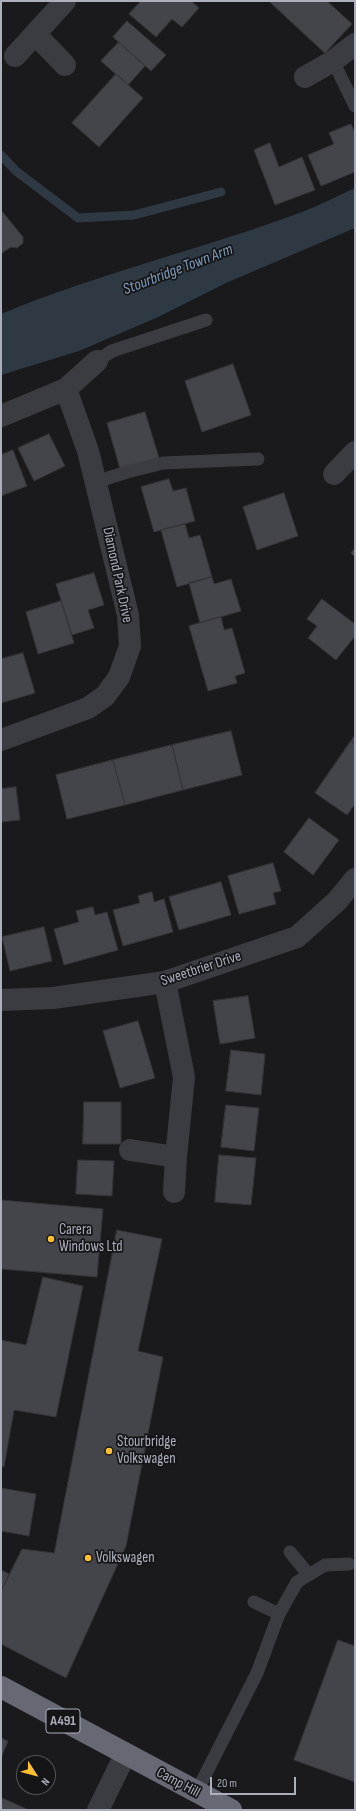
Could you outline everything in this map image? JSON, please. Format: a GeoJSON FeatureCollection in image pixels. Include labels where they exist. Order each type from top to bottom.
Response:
{"type":"FeatureCollection","features":[{"type":"Feature","properties":{"kind":"highway","name":"A491"},"geometry":{"type":"LineString","coordinates":[[1,1687],[125,1754]]}},
{"type":"Feature","properties":{"kind":"highway","name":"Camp Hill"},"geometry":{"type":"LineString","coordinates":[[125,1754],[196,1793],[231,1810]]}},
{"type":"Feature","properties":{"kind":"street"},"geometry":{"type":"LineString","coordinates":[[15,56],[66,1]]}},
{"type":"Feature","properties":{"kind":"street"},"geometry":{"type":"LineString","coordinates":[[35,34],[66,65]]}},
{"type":"Feature","properties":{"kind":"street"},"geometry":{"type":"LineString","coordinates":[[305,77],[333,61],[355,44]]}},
{"type":"Feature","properties":{"kind":"street"},"geometry":{"type":"LineString","coordinates":[[1,416],[66,389],[97,361]]}},
{"type":"Feature","properties":{"kind":"street","name":"Diamond Park Drive"},"geometry":{"type":"LineString","coordinates":[[1,740],[88,708],[105,696],[119,677],[130,646],[128,615],[96,482],[88,451],[66,389]]}},
{"type":"Feature","properties":{"kind":"street"},"geometry":{"type":"LineString","coordinates":[[334,474],[355,452]]}},
{"type":"Feature","properties":{"kind":"street","name":"Sweetbrier Drive"},"geometry":{"type":"LineString","coordinates":[[1,1000],[53,998],[165,982],[297,937],[337,901],[355,879]]}},
{"type":"Feature","properties":{"kind":"street"},"geometry":{"type":"LineString","coordinates":[[165,982],[184,1077],[174,1192]]}},
{"type":"Feature","properties":{"kind":"street"},"geometry":{"type":"LineString","coordinates":[[130,1150],[176,1157]]}},
{"type":"Feature","properties":{"kind":"street"},"geometry":{"type":"LineString","coordinates":[[98,1810],[125,1754]]}},
{"type":"Feature","properties":{"kind":"lane"},"geometry":{"type":"LineString","coordinates":[[333,61],[355,106]]}},
{"type":"Feature","properties":{"kind":"lane"},"geometry":{"type":"LineString","coordinates":[[97,361],[112,351],[206,320]]}},
{"type":"Feature","properties":{"kind":"lane"},"geometry":{"type":"LineString","coordinates":[[96,482],[163,463],[258,460]]}},
{"type":"Feature","properties":{"kind":"lane"},"geometry":{"type":"LineString","coordinates":[[290,1552],[309,1575]]}},
{"type":"Feature","properties":{"kind":"lane"},"geometry":{"type":"LineString","coordinates":[[196,1793],[257,1673],[279,1614],[297,1582],[325,1565],[349,1564]]}},
{"type":"Feature","properties":{"kind":"lane"},"geometry":{"type":"LineString","coordinates":[[254,1602],[279,1614]]}},
{"type":"Feature","properties":{"kind":"water","name":"Stourbridge Town Arm"},"geometry":{"type":"Polygon","coordinates":[[[355,188],[355,228],[226,283],[156,318],[79,351],[1,375],[1,314],[38,299],[113,273],[265,225],[309,209],[355,188]]]}},
{"type":"Feature","properties":{"kind":"building"},"geometry":{"type":"Polygon","coordinates":[[[141,1],[191,1],[199,8],[182,27],[172,19],[156,37],[129,14],[141,1]]]}},
{"type":"Feature","properties":{"kind":"building"},"geometry":{"type":"Polygon","coordinates":[[[269,1],[327,1],[352,24],[325,53],[269,1]]]}},
{"type":"Feature","properties":{"kind":"building"},"geometry":{"type":"Polygon","coordinates":[[[127,21],[166,55],[151,71],[113,37],[127,21]]]}},
{"type":"Feature","properties":{"kind":"building"},"geometry":{"type":"Polygon","coordinates":[[[119,42],[145,66],[128,85],[101,61],[119,42]]]}},
{"type":"Feature","properties":{"kind":"building"},"geometry":{"type":"Polygon","coordinates":[[[116,74],[143,98],[99,147],[72,123],[116,74]]]}},
{"type":"Feature","properties":{"kind":"building"},"geometry":{"type":"Polygon","coordinates":[[[351,124],[355,133],[355,172],[321,186],[308,155],[334,144],[329,133],[351,124]]]}},
{"type":"Feature","properties":{"kind":"building"},"geometry":{"type":"Polygon","coordinates":[[[270,143],[279,167],[302,157],[315,190],[275,205],[254,150],[270,143]]]}},
{"type":"Feature","properties":{"kind":"building"},"geometry":{"type":"Polygon","coordinates":[[[1,210],[23,237],[23,243],[17,248],[11,247],[2,253],[1,252],[1,210]]]}},
{"type":"Feature","properties":{"kind":"building"},"geometry":{"type":"Polygon","coordinates":[[[233,364],[251,415],[202,432],[185,381],[233,364]]]}},
{"type":"Feature","properties":{"kind":"building"},"geometry":{"type":"Polygon","coordinates":[[[145,412],[159,458],[120,469],[107,423],[145,412]]]}},
{"type":"Feature","properties":{"kind":"building"},"geometry":{"type":"Polygon","coordinates":[[[49,434],[65,466],[34,481],[18,448],[49,434]]]}},
{"type":"Feature","properties":{"kind":"building"},"geometry":{"type":"Polygon","coordinates":[[[13,450],[27,486],[1,496],[1,455],[13,450]]]}},
{"type":"Feature","properties":{"kind":"building"},"geometry":{"type":"Polygon","coordinates":[[[169,479],[173,491],[186,488],[195,521],[154,532],[141,487],[169,479]]]}},
{"type":"Feature","properties":{"kind":"building"},"geometry":{"type":"Polygon","coordinates":[[[284,493],[298,536],[257,550],[243,507],[284,493]]]}},
{"type":"Feature","properties":{"kind":"building"},"geometry":{"type":"Polygon","coordinates":[[[185,524],[189,538],[200,535],[212,577],[177,587],[161,530],[185,524]]]}},
{"type":"Feature","properties":{"kind":"building"},"geometry":{"type":"Polygon","coordinates":[[[355,548],[355,557],[351,553],[355,548]]]}},
{"type":"Feature","properties":{"kind":"building"},"geometry":{"type":"Polygon","coordinates":[[[94,573],[104,605],[88,610],[94,628],[72,635],[56,584],[94,573]]]}},
{"type":"Feature","properties":{"kind":"building"},"geometry":{"type":"Polygon","coordinates":[[[212,577],[214,584],[231,579],[241,611],[200,623],[189,583],[212,577]]]}},
{"type":"Feature","properties":{"kind":"building"},"geometry":{"type":"Polygon","coordinates":[[[322,599],[355,624],[355,636],[336,660],[308,638],[317,626],[307,619],[322,599]]]}},
{"type":"Feature","properties":{"kind":"building"},"geometry":{"type":"Polygon","coordinates":[[[61,601],[74,643],[38,654],[26,612],[61,601]]]}},
{"type":"Feature","properties":{"kind":"building"},"geometry":{"type":"Polygon","coordinates":[[[221,617],[224,630],[232,628],[245,673],[235,676],[237,683],[208,691],[189,626],[221,617]]]}},
{"type":"Feature","properties":{"kind":"building"},"geometry":{"type":"Polygon","coordinates":[[[23,653],[35,693],[1,703],[1,659],[23,653]]]}},
{"type":"Feature","properties":{"kind":"building"},"geometry":{"type":"Polygon","coordinates":[[[231,731],[242,775],[183,790],[172,745],[231,731]]]}},
{"type":"Feature","properties":{"kind":"building"},"geometry":{"type":"Polygon","coordinates":[[[355,735],[355,744],[351,741],[355,735]]]}},
{"type":"Feature","properties":{"kind":"building"},"geometry":{"type":"Polygon","coordinates":[[[351,741],[355,744],[355,804],[347,815],[315,793],[351,741]]]}},
{"type":"Feature","properties":{"kind":"building"},"geometry":{"type":"Polygon","coordinates":[[[172,745],[183,790],[125,805],[113,760],[172,745]]]}},
{"type":"Feature","properties":{"kind":"building"},"geometry":{"type":"Polygon","coordinates":[[[113,760],[125,805],[67,819],[56,775],[113,760]]]}},
{"type":"Feature","properties":{"kind":"building"},"geometry":{"type":"Polygon","coordinates":[[[16,787],[20,820],[1,822],[1,789],[16,787]]]}},
{"type":"Feature","properties":{"kind":"building"},"geometry":{"type":"Polygon","coordinates":[[[309,818],[339,840],[313,875],[284,852],[309,818]]]}},
{"type":"Feature","properties":{"kind":"building"},"geometry":{"type":"Polygon","coordinates":[[[273,863],[281,891],[273,893],[276,904],[239,914],[228,876],[273,863]]]}},
{"type":"Feature","properties":{"kind":"building"},"geometry":{"type":"Polygon","coordinates":[[[221,882],[231,915],[179,930],[169,897],[221,882]]]}},
{"type":"Feature","properties":{"kind":"building"},"geometry":{"type":"Polygon","coordinates":[[[152,892],[154,902],[164,899],[173,932],[123,946],[113,910],[140,903],[138,896],[152,892]]]}},
{"type":"Feature","properties":{"kind":"building"},"geometry":{"type":"Polygon","coordinates":[[[93,907],[95,915],[107,912],[118,950],[64,965],[54,929],[79,922],[76,911],[93,907]]]}},
{"type":"Feature","properties":{"kind":"building"},"geometry":{"type":"Polygon","coordinates":[[[44,927],[52,961],[10,971],[2,937],[44,927]]]}},
{"type":"Feature","properties":{"kind":"building"},"geometry":{"type":"Polygon","coordinates":[[[248,996],[255,1038],[220,1044],[213,1001],[248,996]]]}},
{"type":"Feature","properties":{"kind":"building"},"geometry":{"type":"Polygon","coordinates":[[[138,1021],[155,1078],[120,1088],[103,1031],[138,1021]]]}},
{"type":"Feature","properties":{"kind":"building"},"geometry":{"type":"Polygon","coordinates":[[[231,1050],[265,1054],[261,1095],[226,1091],[231,1050]]]}},
{"type":"Feature","properties":{"kind":"building"},"geometry":{"type":"Polygon","coordinates":[[[84,1102],[121,1102],[121,1144],[83,1144],[84,1102]]]}},
{"type":"Feature","properties":{"kind":"building"},"geometry":{"type":"Polygon","coordinates":[[[226,1105],[259,1108],[254,1151],[221,1147],[226,1105]]]}},
{"type":"Feature","properties":{"kind":"building"},"geometry":{"type":"Polygon","coordinates":[[[219,1155],[256,1158],[251,1205],[215,1202],[219,1155]]]}},
{"type":"Feature","properties":{"kind":"building"},"geometry":{"type":"Polygon","coordinates":[[[78,1160],[114,1161],[112,1196],[76,1194],[78,1160]]]}},
{"type":"Feature","properties":{"kind":"building","name":"Carera Windows Ltd"},"geometry":{"type":"Polygon","coordinates":[[[1,1200],[103,1209],[97,1277],[1,1269],[1,1200]]]}},
{"type":"Feature","properties":{"kind":"building","name":"Stourbridge Volkswagen"},"geometry":{"type":"Polygon","coordinates":[[[117,1230],[162,1239],[138,1351],[163,1357],[126,1546],[66,1678],[1,1644],[1,1591],[22,1549],[54,1553],[117,1230]]]}},
{"type":"Feature","properties":{"kind":"building"},"geometry":{"type":"Polygon","coordinates":[[[43,1277],[83,1286],[56,1417],[14,1410],[4,1467],[1,1466],[1,1340],[26,1345],[43,1277]]]}},
{"type":"Feature","properties":{"kind":"building"},"geometry":{"type":"Polygon","coordinates":[[[1,1488],[36,1494],[29,1536],[1,1531],[1,1488]]]}},
{"type":"Feature","properties":{"kind":"building"},"geometry":{"type":"Polygon","coordinates":[[[1,1570],[9,1574],[1,1591],[1,1570]]]}},
{"type":"Feature","properties":{"kind":"building"},"geometry":{"type":"Polygon","coordinates":[[[338,1640],[355,1646],[355,1782],[294,1760],[338,1640]]]}},
{"type":"Feature","properties":{"kind":"building"},"geometry":{"type":"Polygon","coordinates":[[[1,1738],[8,1741],[1,1758],[1,1738]]]}},
{"type":"Feature","properties":{"kind":"building"},"geometry":{"type":"Polygon","coordinates":[[[2,1798],[29,1810],[1,1810],[2,1798]]]}},
{"type":"Feature","properties":{"kind":"waterway"},"geometry":{"type":"LineString","coordinates":[[1,155],[16,171],[78,218],[134,215],[221,192]]}},
{"type":"Feature","properties":{"kind":"place","name":"Carera Windows Ltd"},"geometry":{"type":"Point","coordinates":[51,1239]}},
{"type":"Feature","properties":{"kind":"place","name":"Stourbridge Volkswagen"},"geometry":{"type":"Point","coordinates":[109,1451]}},
{"type":"Feature","properties":{"kind":"place","name":"Volkswagen"},"geometry":{"type":"Point","coordinates":[88,1558]}}]}
